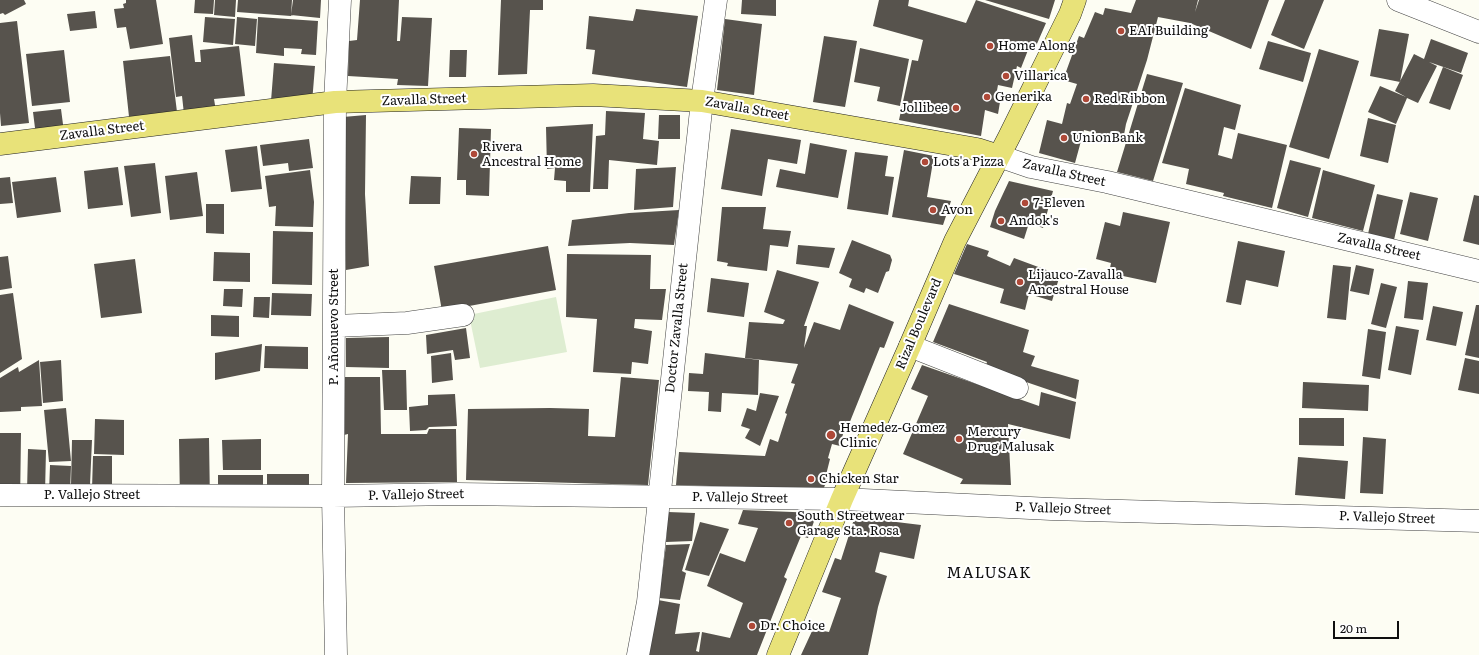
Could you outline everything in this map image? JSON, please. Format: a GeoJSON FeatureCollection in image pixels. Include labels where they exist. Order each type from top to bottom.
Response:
{"type":"FeatureCollection","features":[{"type":"Feature","properties":{"kind":"main road","name":"Rizal Boulevard"},"geometry":{"type":"LineString","coordinates":[[778,655],[842,499],[955,241],[1070,14],[1075,0]]}},
{"type":"Feature","properties":{"kind":"main road","name":"Zavalla Street"},"geometry":{"type":"LineString","coordinates":[[0,144],[335,102],[593,95],[702,101],[977,149],[999,156]]}},
{"type":"Feature","properties":{"kind":"street","name":"P. Añonuevo Street"},"geometry":{"type":"LineString","coordinates":[[336,655],[333,496],[335,102],[340,0]]}},
{"type":"Feature","properties":{"kind":"street","name":"Doctor Zavalla Street"},"geometry":{"type":"LineString","coordinates":[[638,655],[648,602],[702,101],[716,0]]}},
{"type":"Feature","properties":{"kind":"street"},"geometry":{"type":"LineString","coordinates":[[1398,0],[1479,32]]}},
{"type":"Feature","properties":{"kind":"street","name":"Zavalla Street"},"geometry":{"type":"LineString","coordinates":[[999,156],[1030,167],[1107,182],[1479,271]]}},
{"type":"Feature","properties":{"kind":"street"},"geometry":{"type":"LineString","coordinates":[[335,326],[407,323],[463,315]]}},
{"type":"Feature","properties":{"kind":"street"},"geometry":{"type":"LineString","coordinates":[[910,346],[1017,388]]}},
{"type":"Feature","properties":{"kind":"street","name":"P. Vallejo Street"},"geometry":{"type":"LineString","coordinates":[[0,495],[333,496],[458,494],[842,499],[1051,509],[1479,521]]}},
{"type":"Feature","properties":{"kind":"green space"},"geometry":{"type":"Polygon","coordinates":[[[556,297],[567,352],[480,368],[469,315],[556,297]]]}},
{"type":"Feature","properties":{"kind":"building"},"geometry":{"type":"Polygon","coordinates":[[[0,0],[24,0],[26,4],[5,15],[3,13],[0,14],[0,0]]]}},
{"type":"Feature","properties":{"kind":"building"},"geometry":{"type":"Polygon","coordinates":[[[126,0],[156,0],[163,44],[130,49],[126,27],[117,28],[114,9],[124,8],[123,4],[126,3],[126,0]]]}},
{"type":"Feature","properties":{"kind":"building"},"geometry":{"type":"Polygon","coordinates":[[[195,0],[214,0],[213,14],[194,13],[195,0]]]}},
{"type":"Feature","properties":{"kind":"building"},"geometry":{"type":"Polygon","coordinates":[[[215,0],[236,0],[235,17],[214,15],[215,0]]]}},
{"type":"Feature","properties":{"kind":"building"},"geometry":{"type":"Polygon","coordinates":[[[238,0],[292,0],[291,16],[237,12],[238,0]]]}},
{"type":"Feature","properties":{"kind":"building"},"geometry":{"type":"Polygon","coordinates":[[[293,0],[321,0],[320,18],[291,15],[293,0]]]}},
{"type":"Feature","properties":{"kind":"building"},"geometry":{"type":"Polygon","coordinates":[[[360,0],[399,0],[397,41],[400,41],[402,17],[432,18],[428,86],[397,85],[398,79],[348,76],[349,41],[357,40],[360,0]]]}},
{"type":"Feature","properties":{"kind":"building"},"geometry":{"type":"Polygon","coordinates":[[[501,0],[543,0],[543,10],[530,10],[527,74],[498,75],[501,0]]]}},
{"type":"Feature","properties":{"kind":"building"},"geometry":{"type":"Polygon","coordinates":[[[742,0],[776,0],[776,16],[741,14],[742,0]]]}},
{"type":"Feature","properties":{"kind":"building"},"geometry":{"type":"Polygon","coordinates":[[[879,0],[909,0],[908,6],[966,23],[976,0],[1046,23],[1036,46],[1030,45],[1021,68],[1017,66],[1012,88],[998,85],[995,101],[1000,102],[998,114],[985,110],[981,136],[899,120],[912,60],[918,61],[923,40],[873,26],[879,0]]]}},
{"type":"Feature","properties":{"kind":"building"},"geometry":{"type":"Polygon","coordinates":[[[985,0],[1055,0],[1049,19],[985,0]]]}},
{"type":"Feature","properties":{"kind":"building"},"geometry":{"type":"Polygon","coordinates":[[[1136,0],[1198,0],[1195,12],[1199,0],[1269,0],[1251,49],[1190,23],[1158,17],[1147,60],[1126,124],[1123,140],[1084,130],[1075,163],[1039,153],[1047,120],[1062,124],[1067,103],[1070,104],[1077,84],[1063,80],[1079,36],[1084,38],[1095,12],[1103,15],[1105,8],[1131,13],[1136,0]]]}},
{"type":"Feature","properties":{"kind":"building"},"geometry":{"type":"Polygon","coordinates":[[[1285,0],[1324,0],[1304,49],[1271,35],[1285,0]]]}},
{"type":"Feature","properties":{"kind":"building"},"geometry":{"type":"Polygon","coordinates":[[[636,9],[698,16],[687,87],[592,74],[595,50],[586,49],[589,16],[633,21],[636,9]]]}},
{"type":"Feature","properties":{"kind":"building"},"geometry":{"type":"Polygon","coordinates":[[[95,11],[97,28],[70,31],[67,14],[95,11]]]}},
{"type":"Feature","properties":{"kind":"building"},"geometry":{"type":"Polygon","coordinates":[[[205,17],[235,19],[233,45],[203,42],[205,17]]]}},
{"type":"Feature","properties":{"kind":"building"},"geometry":{"type":"Polygon","coordinates":[[[237,17],[257,19],[255,46],[235,44],[237,17]]]}},
{"type":"Feature","properties":{"kind":"building"},"geometry":{"type":"Polygon","coordinates":[[[258,17],[318,21],[316,55],[301,54],[302,49],[284,48],[284,56],[256,53],[258,17]]]}},
{"type":"Feature","properties":{"kind":"building"},"geometry":{"type":"Polygon","coordinates":[[[725,19],[762,24],[754,95],[717,90],[725,19]]]}},
{"type":"Feature","properties":{"kind":"building"},"geometry":{"type":"Polygon","coordinates":[[[17,21],[29,123],[1,126],[0,23],[17,21]]]}},
{"type":"Feature","properties":{"kind":"building"},"geometry":{"type":"Polygon","coordinates":[[[1379,29],[1409,34],[1400,82],[1370,76],[1379,29]]]}},
{"type":"Feature","properties":{"kind":"building"},"geometry":{"type":"Polygon","coordinates":[[[192,35],[195,62],[201,62],[200,50],[239,46],[245,96],[214,99],[216,111],[184,114],[182,96],[176,97],[169,38],[192,35]]]}},
{"type":"Feature","properties":{"kind":"building"},"geometry":{"type":"Polygon","coordinates":[[[824,36],[857,41],[845,107],[813,102],[824,36]]]}},
{"type":"Feature","properties":{"kind":"building"},"geometry":{"type":"Polygon","coordinates":[[[1431,39],[1468,53],[1461,73],[1429,62],[1437,66],[1418,103],[1407,98],[1396,124],[1368,112],[1380,86],[1406,97],[1395,91],[1414,54],[1424,59],[1431,39]]]}},
{"type":"Feature","properties":{"kind":"building"},"geometry":{"type":"Polygon","coordinates":[[[1268,41],[1311,53],[1303,82],[1259,69],[1268,41]]]}},
{"type":"Feature","properties":{"kind":"building"},"geometry":{"type":"Polygon","coordinates":[[[860,48],[909,59],[900,106],[877,101],[880,87],[854,82],[860,48]]]}},
{"type":"Feature","properties":{"kind":"building"},"geometry":{"type":"Polygon","coordinates":[[[1319,49],[1359,61],[1329,159],[1289,147],[1319,49]]]}},
{"type":"Feature","properties":{"kind":"building"},"geometry":{"type":"Polygon","coordinates":[[[64,50],[70,102],[32,106],[26,54],[64,50]]]}},
{"type":"Feature","properties":{"kind":"building"},"geometry":{"type":"Polygon","coordinates":[[[450,50],[467,50],[466,77],[449,77],[450,50]]]}},
{"type":"Feature","properties":{"kind":"building"},"geometry":{"type":"Polygon","coordinates":[[[170,56],[178,120],[130,126],[123,61],[170,56]]]}},
{"type":"Feature","properties":{"kind":"building"},"geometry":{"type":"Polygon","coordinates":[[[274,63],[315,66],[312,103],[271,101],[274,63]]]}},
{"type":"Feature","properties":{"kind":"building"},"geometry":{"type":"Polygon","coordinates":[[[1443,67],[1463,75],[1450,110],[1429,103],[1443,67]]]}},
{"type":"Feature","properties":{"kind":"building"},"geometry":{"type":"Polygon","coordinates":[[[1147,74],[1183,83],[1153,181],[1117,172],[1147,74]]]}},
{"type":"Feature","properties":{"kind":"building"},"geometry":{"type":"Polygon","coordinates":[[[1185,88],[1241,105],[1235,130],[1224,127],[1218,155],[1232,159],[1238,133],[1287,145],[1272,208],[1223,196],[1224,193],[1186,184],[1189,169],[1162,163],[1185,88]]]}},
{"type":"Feature","properties":{"kind":"building"},"geometry":{"type":"Polygon","coordinates":[[[61,109],[64,132],[36,136],[33,112],[61,109]]]}},
{"type":"Feature","properties":{"kind":"building"},"geometry":{"type":"Polygon","coordinates":[[[606,111],[645,113],[643,139],[659,141],[657,165],[609,160],[608,189],[593,189],[596,136],[605,135],[606,111]]]}},
{"type":"Feature","properties":{"kind":"building"},"geometry":{"type":"Polygon","coordinates":[[[366,115],[365,194],[369,266],[346,270],[343,117],[366,115]]]}},
{"type":"Feature","properties":{"kind":"building"},"geometry":{"type":"Polygon","coordinates":[[[659,115],[680,115],[680,139],[658,139],[659,115]]]}},
{"type":"Feature","properties":{"kind":"building"},"geometry":{"type":"Polygon","coordinates":[[[1368,118],[1396,125],[1388,163],[1360,156],[1368,118]]]}},
{"type":"Feature","properties":{"kind":"building"},"geometry":{"type":"Polygon","coordinates":[[[593,124],[590,192],[566,192],[566,181],[554,180],[555,168],[547,169],[546,127],[593,124]]]}},
{"type":"Feature","properties":{"kind":"building","name":"Rivera Ancestral Home"},"geometry":{"type":"Polygon","coordinates":[[[459,128],[491,129],[489,196],[466,195],[466,180],[457,180],[459,128]]]}},
{"type":"Feature","properties":{"kind":"building"},"geometry":{"type":"Polygon","coordinates":[[[731,129],[801,140],[797,164],[768,159],[762,196],[721,189],[731,129]]]}},
{"type":"Feature","properties":{"kind":"building"},"geometry":{"type":"Polygon","coordinates":[[[309,139],[313,168],[289,171],[288,163],[263,166],[260,145],[309,139]]]}},
{"type":"Feature","properties":{"kind":"building"},"geometry":{"type":"Polygon","coordinates":[[[810,143],[847,150],[838,198],[776,187],[780,169],[805,174],[810,143]]]}},
{"type":"Feature","properties":{"kind":"building"},"geometry":{"type":"Polygon","coordinates":[[[257,146],[262,189],[231,192],[225,150],[257,146]]]}},
{"type":"Feature","properties":{"kind":"building"},"geometry":{"type":"Polygon","coordinates":[[[904,150],[934,156],[927,197],[951,201],[943,225],[892,217],[904,150]]]}},
{"type":"Feature","properties":{"kind":"building"},"geometry":{"type":"Polygon","coordinates":[[[855,152],[888,156],[885,176],[894,177],[888,215],[847,209],[855,152]]]}},
{"type":"Feature","properties":{"kind":"building"},"geometry":{"type":"Polygon","coordinates":[[[1290,160],[1321,168],[1308,217],[1277,208],[1290,160]]]}},
{"type":"Feature","properties":{"kind":"building"},"geometry":{"type":"Polygon","coordinates":[[[155,163],[161,213],[131,217],[124,166],[155,163]]]}},
{"type":"Feature","properties":{"kind":"building"},"geometry":{"type":"Polygon","coordinates":[[[118,167],[123,205],[88,209],[84,171],[118,167]]]}},
{"type":"Feature","properties":{"kind":"building"},"geometry":{"type":"Polygon","coordinates":[[[676,167],[673,207],[634,210],[636,169],[676,167]]]}},
{"type":"Feature","properties":{"kind":"building"},"geometry":{"type":"Polygon","coordinates":[[[310,170],[314,202],[313,227],[275,226],[276,206],[269,207],[265,176],[310,170]]]}},
{"type":"Feature","properties":{"kind":"building"},"geometry":{"type":"Polygon","coordinates":[[[1323,170],[1375,185],[1363,231],[1312,218],[1323,170]]]}},
{"type":"Feature","properties":{"kind":"building"},"geometry":{"type":"Polygon","coordinates":[[[197,172],[203,216],[170,220],[165,176],[197,172]]]}},
{"type":"Feature","properties":{"kind":"building"},"geometry":{"type":"Polygon","coordinates":[[[411,176],[441,177],[440,204],[409,204],[411,176]]]}},
{"type":"Feature","properties":{"kind":"building"},"geometry":{"type":"Polygon","coordinates":[[[10,177],[13,203],[0,204],[0,178],[10,177]]]}},
{"type":"Feature","properties":{"kind":"building"},"geometry":{"type":"Polygon","coordinates":[[[56,177],[61,212],[17,218],[12,182],[56,177]]]}},
{"type":"Feature","properties":{"kind":"building"},"geometry":{"type":"Polygon","coordinates":[[[1009,181],[1053,191],[1043,228],[1029,223],[1024,239],[990,227],[995,211],[1009,181]]]}},
{"type":"Feature","properties":{"kind":"building"},"geometry":{"type":"Polygon","coordinates":[[[1410,192],[1438,198],[1428,241],[1400,234],[1410,192]]]}},
{"type":"Feature","properties":{"kind":"building"},"geometry":{"type":"Polygon","coordinates":[[[1377,194],[1403,200],[1394,240],[1368,234],[1377,194]]]}},
{"type":"Feature","properties":{"kind":"building"},"geometry":{"type":"Polygon","coordinates":[[[1474,195],[1479,196],[1479,245],[1463,241],[1474,195]]]}},
{"type":"Feature","properties":{"kind":"building"},"geometry":{"type":"Polygon","coordinates":[[[206,204],[224,204],[224,234],[206,233],[206,204]]]}},
{"type":"Feature","properties":{"kind":"building"},"geometry":{"type":"Polygon","coordinates":[[[722,207],[766,207],[763,229],[791,231],[788,247],[770,245],[767,271],[727,266],[728,263],[717,261],[722,207]]]}},
{"type":"Feature","properties":{"kind":"building"},"geometry":{"type":"Polygon","coordinates":[[[679,210],[674,245],[630,243],[568,246],[572,220],[629,213],[679,210]]]}},
{"type":"Feature","properties":{"kind":"building"},"geometry":{"type":"Polygon","coordinates":[[[1123,212],[1170,222],[1156,283],[1109,273],[1111,263],[1096,259],[1105,222],[1120,226],[1123,212]]]}},
{"type":"Feature","properties":{"kind":"building"},"geometry":{"type":"Polygon","coordinates":[[[273,231],[313,232],[312,285],[272,284],[273,231]]]}},
{"type":"Feature","properties":{"kind":"building"},"geometry":{"type":"Polygon","coordinates":[[[852,240],[890,255],[892,260],[889,271],[886,272],[878,293],[866,288],[864,293],[849,287],[852,279],[839,273],[852,240]]]}},
{"type":"Feature","properties":{"kind":"building"},"geometry":{"type":"Polygon","coordinates":[[[1238,241],[1285,251],[1278,287],[1246,280],[1241,305],[1226,302],[1238,241]]]}},
{"type":"Feature","properties":{"kind":"building","name":"Lijauco-Zavalla Ancestral House"},"geometry":{"type":"Polygon","coordinates":[[[967,244],[989,251],[987,256],[1010,266],[1014,258],[1060,275],[1052,301],[1029,294],[1025,310],[1000,303],[1004,289],[954,274],[967,244]]]}},
{"type":"Feature","properties":{"kind":"building"},"geometry":{"type":"Polygon","coordinates":[[[798,245],[835,248],[829,268],[796,264],[798,245]]]}},
{"type":"Feature","properties":{"kind":"building"},"geometry":{"type":"Polygon","coordinates":[[[548,246],[556,290],[442,311],[434,266],[548,246]]]}},
{"type":"Feature","properties":{"kind":"building"},"geometry":{"type":"Polygon","coordinates":[[[214,252],[250,253],[250,282],[213,281],[214,252]]]}},
{"type":"Feature","properties":{"kind":"building"},"geometry":{"type":"Polygon","coordinates":[[[567,254],[651,255],[650,289],[666,289],[662,320],[635,319],[634,328],[652,331],[648,364],[632,362],[631,374],[593,372],[597,319],[566,317],[567,254]]]}},
{"type":"Feature","properties":{"kind":"building"},"geometry":{"type":"Polygon","coordinates":[[[8,256],[12,288],[0,290],[0,257],[8,256]]]}},
{"type":"Feature","properties":{"kind":"building"},"geometry":{"type":"Polygon","coordinates":[[[135,259],[142,313],[101,318],[94,264],[135,259]]]}},
{"type":"Feature","properties":{"kind":"building"},"geometry":{"type":"Polygon","coordinates":[[[1333,265],[1351,267],[1346,320],[1327,318],[1333,265]]]}},
{"type":"Feature","properties":{"kind":"building"},"geometry":{"type":"Polygon","coordinates":[[[1356,265],[1374,269],[1369,295],[1350,291],[1356,265]]]}},
{"type":"Feature","properties":{"kind":"building"},"geometry":{"type":"Polygon","coordinates":[[[777,270],[819,282],[804,326],[807,326],[804,348],[814,322],[840,330],[849,304],[894,322],[884,348],[880,347],[845,434],[843,434],[840,446],[832,444],[828,458],[830,459],[826,475],[829,475],[823,490],[676,485],[679,452],[765,456],[770,439],[778,442],[787,414],[785,413],[795,384],[791,383],[798,364],[745,358],[749,322],[783,324],[785,320],[764,312],[777,270]]]}},
{"type":"Feature","properties":{"kind":"building"},"geometry":{"type":"Polygon","coordinates":[[[711,278],[749,283],[744,317],[707,312],[711,278]]]}},
{"type":"Feature","properties":{"kind":"building"},"geometry":{"type":"Polygon","coordinates":[[[1408,281],[1428,283],[1423,320],[1404,318],[1408,281]]]}},
{"type":"Feature","properties":{"kind":"building"},"geometry":{"type":"Polygon","coordinates":[[[1381,283],[1397,287],[1386,328],[1371,324],[1381,283]]]}},
{"type":"Feature","properties":{"kind":"building"},"geometry":{"type":"Polygon","coordinates":[[[224,289],[243,289],[242,307],[223,306],[224,289]]]}},
{"type":"Feature","properties":{"kind":"building"},"geometry":{"type":"Polygon","coordinates":[[[13,293],[22,359],[0,373],[0,295],[13,293]]]}},
{"type":"Feature","properties":{"kind":"building"},"geometry":{"type":"Polygon","coordinates":[[[272,293],[312,294],[311,316],[271,315],[272,293]]]}},
{"type":"Feature","properties":{"kind":"building"},"geometry":{"type":"Polygon","coordinates":[[[254,297],[270,297],[269,318],[253,317],[254,297]]]}},
{"type":"Feature","properties":{"kind":"building"},"geometry":{"type":"Polygon","coordinates":[[[949,304],[1029,330],[1023,352],[1035,356],[1031,366],[1079,380],[1076,399],[985,368],[987,362],[933,342],[949,304]]]}},
{"type":"Feature","properties":{"kind":"building"},"geometry":{"type":"Polygon","coordinates":[[[1476,305],[1479,305],[1479,358],[1465,355],[1476,305]]]}},
{"type":"Feature","properties":{"kind":"building"},"geometry":{"type":"Polygon","coordinates":[[[1433,306],[1463,312],[1456,346],[1426,340],[1433,306]]]}},
{"type":"Feature","properties":{"kind":"building"},"geometry":{"type":"Polygon","coordinates":[[[211,315],[239,316],[239,337],[211,336],[211,315]]]}},
{"type":"Feature","properties":{"kind":"building"},"geometry":{"type":"Polygon","coordinates":[[[1396,326],[1419,330],[1411,375],[1388,370],[1396,326]]]}},
{"type":"Feature","properties":{"kind":"building"},"geometry":{"type":"Polygon","coordinates":[[[466,328],[470,358],[455,360],[453,350],[427,354],[426,335],[466,328]]]}},
{"type":"Feature","properties":{"kind":"building"},"geometry":{"type":"Polygon","coordinates":[[[1368,329],[1386,332],[1380,379],[1362,376],[1368,329]]]}},
{"type":"Feature","properties":{"kind":"building"},"geometry":{"type":"Polygon","coordinates":[[[389,337],[389,368],[346,367],[346,338],[389,337]]]}},
{"type":"Feature","properties":{"kind":"building"},"geometry":{"type":"Polygon","coordinates":[[[262,344],[260,371],[215,380],[215,353],[262,344]]]}},
{"type":"Feature","properties":{"kind":"building"},"geometry":{"type":"Polygon","coordinates":[[[265,346],[308,347],[308,369],[264,368],[265,346]]]}},
{"type":"Feature","properties":{"kind":"building"},"geometry":{"type":"Polygon","coordinates":[[[451,353],[453,380],[432,383],[431,356],[451,353]]]}},
{"type":"Feature","properties":{"kind":"building"},"geometry":{"type":"Polygon","coordinates":[[[705,353],[759,360],[758,395],[722,393],[721,412],[708,411],[709,392],[688,391],[689,373],[703,374],[705,353]]]}},
{"type":"Feature","properties":{"kind":"building"},"geometry":{"type":"Polygon","coordinates":[[[1465,358],[1479,361],[1479,394],[1458,390],[1465,358]]]}},
{"type":"Feature","properties":{"kind":"building"},"geometry":{"type":"Polygon","coordinates":[[[39,360],[42,406],[21,407],[21,411],[0,412],[0,378],[18,367],[19,372],[39,360]]]}},
{"type":"Feature","properties":{"kind":"building"},"geometry":{"type":"Polygon","coordinates":[[[61,360],[63,401],[43,403],[40,362],[61,360]]]}},
{"type":"Feature","properties":{"kind":"building"},"geometry":{"type":"Polygon","coordinates":[[[922,365],[1039,406],[1041,392],[1076,402],[1070,439],[1008,424],[1011,485],[960,484],[963,479],[903,454],[928,396],[911,389],[922,365]]]}},
{"type":"Feature","properties":{"kind":"building"},"geometry":{"type":"Polygon","coordinates":[[[382,370],[406,370],[407,410],[384,410],[382,370]]]}},
{"type":"Feature","properties":{"kind":"building"},"geometry":{"type":"Polygon","coordinates":[[[344,377],[380,377],[381,434],[427,434],[429,429],[456,429],[457,482],[346,483],[348,434],[344,435],[344,377]]]}},
{"type":"Feature","properties":{"kind":"building"},"geometry":{"type":"Polygon","coordinates":[[[621,377],[659,380],[648,485],[466,480],[468,409],[589,409],[588,436],[615,437],[621,377]]]}},
{"type":"Feature","properties":{"kind":"building"},"geometry":{"type":"Polygon","coordinates":[[[1303,382],[1369,385],[1368,411],[1302,408],[1303,382]]]}},
{"type":"Feature","properties":{"kind":"building"},"geometry":{"type":"Polygon","coordinates":[[[760,393],[779,396],[760,446],[745,438],[750,429],[741,426],[747,408],[756,411],[760,393]]]}},
{"type":"Feature","properties":{"kind":"building"},"geometry":{"type":"Polygon","coordinates":[[[455,394],[457,426],[429,427],[426,430],[410,431],[409,407],[428,405],[428,395],[455,394]]]}},
{"type":"Feature","properties":{"kind":"building"},"geometry":{"type":"Polygon","coordinates":[[[66,408],[71,461],[49,462],[44,410],[66,408]]]}},
{"type":"Feature","properties":{"kind":"building"},"geometry":{"type":"Polygon","coordinates":[[[1299,418],[1344,418],[1344,446],[1299,445],[1299,418]]]}},
{"type":"Feature","properties":{"kind":"building"},"geometry":{"type":"Polygon","coordinates":[[[95,419],[124,420],[124,455],[94,454],[95,419]]]}},
{"type":"Feature","properties":{"kind":"building"},"geometry":{"type":"Polygon","coordinates":[[[0,433],[21,433],[20,506],[0,506],[0,433]]]}},
{"type":"Feature","properties":{"kind":"building"},"geometry":{"type":"Polygon","coordinates":[[[1363,437],[1386,439],[1383,494],[1360,493],[1363,437]]]}},
{"type":"Feature","properties":{"kind":"building"},"geometry":{"type":"Polygon","coordinates":[[[209,438],[210,503],[180,503],[179,439],[209,438]]]}},
{"type":"Feature","properties":{"kind":"building"},"geometry":{"type":"Polygon","coordinates":[[[261,439],[261,470],[223,470],[222,440],[261,439]]]}},
{"type":"Feature","properties":{"kind":"building"},"geometry":{"type":"Polygon","coordinates":[[[72,440],[92,440],[90,485],[71,485],[72,440]]]}},
{"type":"Feature","properties":{"kind":"building"},"geometry":{"type":"Polygon","coordinates":[[[28,449],[46,450],[45,493],[27,492],[28,449]]]}},
{"type":"Feature","properties":{"kind":"building"},"geometry":{"type":"Polygon","coordinates":[[[93,456],[112,456],[112,489],[92,489],[93,456]]]}},
{"type":"Feature","properties":{"kind":"building"},"geometry":{"type":"Polygon","coordinates":[[[1298,457],[1348,461],[1345,499],[1295,495],[1298,457]]]}},
{"type":"Feature","properties":{"kind":"building"},"geometry":{"type":"Polygon","coordinates":[[[50,465],[71,466],[70,493],[49,493],[50,465]]]}},
{"type":"Feature","properties":{"kind":"building"},"geometry":{"type":"Polygon","coordinates":[[[267,474],[309,474],[309,498],[267,498],[267,474]]]}},
{"type":"Feature","properties":{"kind":"building"},"geometry":{"type":"Polygon","coordinates":[[[218,475],[263,475],[263,505],[218,505],[218,475]]]}},
{"type":"Feature","properties":{"kind":"building"},"geometry":{"type":"Polygon","coordinates":[[[743,510],[817,513],[808,538],[801,536],[784,577],[787,579],[757,655],[649,655],[658,600],[680,604],[675,634],[700,632],[696,651],[699,652],[702,632],[730,638],[743,603],[707,586],[720,553],[745,562],[758,528],[738,524],[743,510]]]}},
{"type":"Feature","properties":{"kind":"building"},"geometry":{"type":"Polygon","coordinates":[[[668,512],[695,513],[692,541],[666,542],[668,512]]]}},
{"type":"Feature","properties":{"kind":"building"},"geometry":{"type":"Polygon","coordinates":[[[855,516],[889,518],[888,521],[921,525],[914,559],[880,552],[875,572],[887,576],[878,607],[868,655],[801,655],[813,629],[829,632],[841,598],[822,592],[835,558],[841,560],[855,516]]]}},
{"type":"Feature","properties":{"kind":"building"},"geometry":{"type":"Polygon","coordinates":[[[700,522],[729,529],[709,576],[685,570],[700,522]]]}},
{"type":"Feature","properties":{"kind":"building"},"geometry":{"type":"Polygon","coordinates":[[[690,544],[682,571],[686,573],[680,600],[659,598],[666,545],[690,544]]]}},
{"type":"Feature","properties":{"kind":"place","name":"EAI Building"},"geometry":{"type":"Point","coordinates":[1121,31]}},
{"type":"Feature","properties":{"kind":"place","name":"Home Along"},"geometry":{"type":"Point","coordinates":[990,46]}},
{"type":"Feature","properties":{"kind":"place","name":"Villarica"},"geometry":{"type":"Point","coordinates":[1006,76]}},
{"type":"Feature","properties":{"kind":"place","name":"Generika"},"geometry":{"type":"Point","coordinates":[987,97]}},
{"type":"Feature","properties":{"kind":"place","name":"Red Ribbon"},"geometry":{"type":"Point","coordinates":[1086,99]}},
{"type":"Feature","properties":{"kind":"place","name":"Jollibee"},"geometry":{"type":"Point","coordinates":[956,108]}},
{"type":"Feature","properties":{"kind":"place","name":"UnionBank"},"geometry":{"type":"Point","coordinates":[1064,138]}},
{"type":"Feature","properties":{"kind":"place","name":"Rivera Ancestral Home"},"geometry":{"type":"Point","coordinates":[474,154]}},
{"type":"Feature","properties":{"kind":"place","name":"Lots'a Pizza"},"geometry":{"type":"Point","coordinates":[925,162]}},
{"type":"Feature","properties":{"kind":"place","name":"7-Eleven"},"geometry":{"type":"Point","coordinates":[1025,203]}},
{"type":"Feature","properties":{"kind":"place","name":"Avon"},"geometry":{"type":"Point","coordinates":[933,210]}},
{"type":"Feature","properties":{"kind":"place","name":"Andok's"},"geometry":{"type":"Point","coordinates":[1001,221]}},
{"type":"Feature","properties":{"kind":"place","name":"Lijauco-Zavalla Ancestral House"},"geometry":{"type":"Point","coordinates":[1020,282]}},
{"type":"Feature","properties":{"kind":"place","name":"Hemedez-Gomez Clinic"},"geometry":{"type":"Point","coordinates":[831,435]}},
{"type":"Feature","properties":{"kind":"place","name":"Mercury Drug Malusak"},"geometry":{"type":"Point","coordinates":[959,439]}},
{"type":"Feature","properties":{"kind":"place","name":"Chicken Star"},"geometry":{"type":"Point","coordinates":[811,479]}},
{"type":"Feature","properties":{"kind":"place","name":"South Streetwear Garage Sta. Rosa"},"geometry":{"type":"Point","coordinates":[789,523]}},
{"type":"Feature","properties":{"kind":"place","name":"Dr. Choice"},"geometry":{"type":"Point","coordinates":[752,626]}},
{"type":"Feature","properties":{"kind":"district","name":"MALUSAK"},"geometry":{"type":"Point","coordinates":[989,574]}}]}
